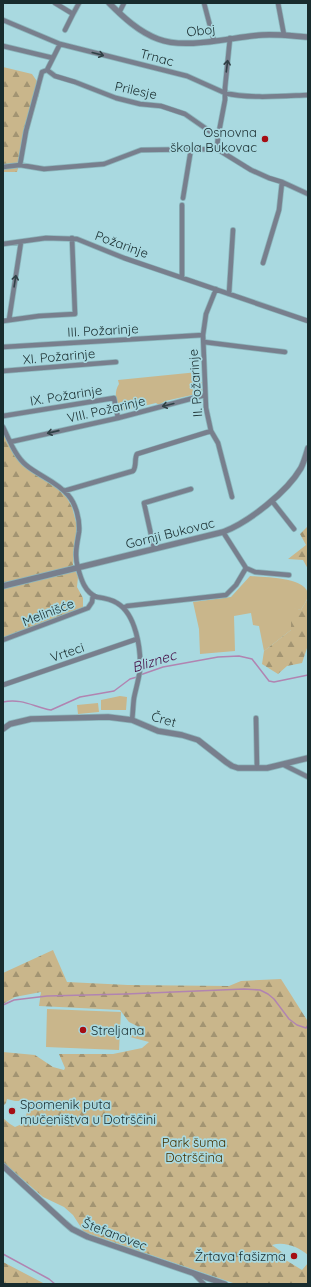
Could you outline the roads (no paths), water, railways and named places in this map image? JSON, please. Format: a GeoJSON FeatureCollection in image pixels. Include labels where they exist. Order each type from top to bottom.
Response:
{"type":"FeatureCollection","features":[{"type":"Feature","properties":{"kind":"street"},"geometry":{"type":"LineString","coordinates":[[55,3],[72,14]]}},
{"type":"Feature","properties":{"kind":"street"},"geometry":{"type":"LineString","coordinates":[[65,30],[79,3]]}},
{"type":"Feature","properties":{"kind":"street","name":"Oboj"},"geometry":{"type":"LineString","coordinates":[[109,3],[119,13],[140,29],[159,40],[180,44],[263,35],[284,35],[308,38]]}},
{"type":"Feature","properties":{"kind":"street"},"geometry":{"type":"LineString","coordinates":[[119,13],[124,3]]}},
{"type":"Feature","properties":{"kind":"street"},"geometry":{"type":"LineString","coordinates":[[204,3],[214,41]]}},
{"type":"Feature","properties":{"kind":"street"},"geometry":{"type":"LineString","coordinates":[[278,3],[284,35]]}},
{"type":"Feature","properties":{"kind":"street","name":"Trnac"},"geometry":{"type":"LineString","coordinates":[[3,20],[60,44],[187,76],[232,95],[308,95]]}},
{"type":"Feature","properties":{"kind":"street"},"geometry":{"type":"LineString","coordinates":[[217,149],[218,137],[223,117],[230,38]]}},
{"type":"Feature","properties":{"kind":"street"},"geometry":{"type":"LineString","coordinates":[[20,165],[26,131],[42,72],[46,70],[60,44]]}},
{"type":"Feature","properties":{"kind":"street"},"geometry":{"type":"LineString","coordinates":[[3,46],[53,58]]}},
{"type":"Feature","properties":{"kind":"street","name":"Prilesje"},"geometry":{"type":"LineString","coordinates":[[46,70],[55,76],[116,98],[140,104],[161,106],[185,114],[218,137]]}},
{"type":"Feature","properties":{"kind":"street"},"geometry":{"type":"LineString","coordinates":[[3,167],[20,165],[44,169],[104,164],[141,150],[217,149],[251,170],[308,194]]}},
{"type":"Feature","properties":{"kind":"street"},"geometry":{"type":"LineString","coordinates":[[183,198],[191,150]]}},
{"type":"Feature","properties":{"kind":"street"},"geometry":{"type":"LineString","coordinates":[[263,263],[279,210],[282,182]]}},
{"type":"Feature","properties":{"kind":"street"},"geometry":{"type":"LineString","coordinates":[[182,205],[182,277]]}},
{"type":"Feature","properties":{"kind":"street"},"geometry":{"type":"LineString","coordinates":[[229,294],[232,230]]}},
{"type":"Feature","properties":{"kind":"street","name":"Požarinje"},"geometry":{"type":"LineString","coordinates":[[3,244],[46,238],[72,238],[124,258],[308,321]]}},
{"type":"Feature","properties":{"kind":"street"},"geometry":{"type":"LineString","coordinates":[[3,321],[39,316],[75,314],[72,238]]}},
{"type":"Feature","properties":{"kind":"street"},"geometry":{"type":"LineString","coordinates":[[9,320],[21,242]]}},
{"type":"Feature","properties":{"kind":"street","name":"II. Požarinje"},"geometry":{"type":"LineString","coordinates":[[216,289],[206,314],[203,335],[205,395],[211,431],[218,443],[232,497]]}},
{"type":"Feature","properties":{"kind":"street","name":"III. Požarinje"},"geometry":{"type":"LineString","coordinates":[[3,347],[203,335]]}},
{"type":"Feature","properties":{"kind":"street"},"geometry":{"type":"LineString","coordinates":[[204,342],[285,352]]}},
{"type":"Feature","properties":{"kind":"street","name":"XI. Požarinje"},"geometry":{"type":"LineString","coordinates":[[3,371],[116,362]]}},
{"type":"Feature","properties":{"kind":"street","name":"VIII. Požarinje"},"geometry":{"type":"LineString","coordinates":[[10,442],[118,418],[205,395]]}},
{"type":"Feature","properties":{"kind":"street","name":"IX. Požarinje"},"geometry":{"type":"LineString","coordinates":[[3,416],[114,398],[118,418]]}},
{"type":"Feature","properties":{"kind":"street","name":"Melinišće"},"geometry":{"type":"LineString","coordinates":[[3,426],[10,442],[27,466],[48,478],[71,499],[78,517],[79,530],[76,561],[85,588],[93,595],[92,602],[88,608],[3,640]]}},
{"type":"Feature","properties":{"kind":"street"},"geometry":{"type":"LineString","coordinates":[[64,491],[132,472],[135,468],[137,454],[211,431]]}},
{"type":"Feature","properties":{"kind":"street","name":"Gornji Bukovac"},"geometry":{"type":"LineString","coordinates":[[3,586],[223,532],[240,524],[272,501],[302,467],[308,448]]}},
{"type":"Feature","properties":{"kind":"street"},"geometry":{"type":"LineString","coordinates":[[154,548],[144,503],[191,489]]}},
{"type":"Feature","properties":{"kind":"street"},"geometry":{"type":"LineString","coordinates":[[272,501],[294,529]]}},
{"type":"Feature","properties":{"kind":"street"},"geometry":{"type":"LineString","coordinates":[[223,532],[246,568],[255,572],[289,575]]}},
{"type":"Feature","properties":{"kind":"street"},"geometry":{"type":"LineString","coordinates":[[124,608],[127,606],[189,598],[226,595],[236,585],[246,568]]}},
{"type":"Feature","properties":{"kind":"street"},"geometry":{"type":"LineString","coordinates":[[93,595],[111,600],[124,608],[128,612],[133,622],[137,638],[140,668],[134,698],[132,720]]}},
{"type":"Feature","properties":{"kind":"street","name":"Vrteci"},"geometry":{"type":"LineString","coordinates":[[3,686],[137,638]]}},
{"type":"Feature","properties":{"kind":"street","name":"Čret"},"geometry":{"type":"LineString","coordinates":[[3,728],[31,719],[108,717],[132,720],[158,731],[182,735],[198,740],[232,766],[246,769],[267,768],[284,765],[308,758]]}},
{"type":"Feature","properties":{"kind":"street"},"geometry":{"type":"LineString","coordinates":[[256,718],[257,768]]}},
{"type":"Feature","properties":{"kind":"street"},"geometry":{"type":"LineString","coordinates":[[284,765],[308,777]]}},
{"type":"Feature","properties":{"kind":"street","name":"Štefanovec"},"geometry":{"type":"LineString","coordinates":[[3,1166],[65,1223],[88,1238],[226,1284]]}},
{"type":"Feature","properties":{"kind":"street","name":"Štefanovec"},"geometry":{"type":"LineString","coordinates":[[193,1273],[204,1284]]}},
{"type":"Feature","properties":{"kind":"waterway","name":"Bliznec"},"geometry":{"type":"LineString","coordinates":[[140,675],[163,667],[218,657],[239,656],[252,659],[269,681],[274,682],[308,675]]}},
{"type":"Feature","properties":{"kind":"waterway","name":"Bliznec"},"geometry":{"type":"LineString","coordinates":[[3,702],[16,701],[51,710],[80,697],[114,691],[130,679],[137,677]]}},
{"type":"Feature","properties":{"kind":"waterway"},"geometry":{"type":"LineString","coordinates":[[3,1005],[14,1000],[47,996],[244,989],[260,990],[274,999],[289,1019],[297,1025],[306,1028],[308,1025]]}},
{"type":"Feature","properties":{"kind":"waterway","name":"Štefanovec"},"geometry":{"type":"LineString","coordinates":[[3,1254],[49,1279],[55,1284]]}},
{"type":"Feature","properties":{"kind":"place","name":"Osnovna škola Bukovac"},"geometry":{"type":"Point","coordinates":[265,139]}},
{"type":"Feature","properties":{"kind":"place","name":"Streljana"},"geometry":{"type":"Point","coordinates":[83,1030]}},
{"type":"Feature","properties":{"kind":"place","name":"Spomenik puta mučeništva u Dotrščini"},"geometry":{"type":"Point","coordinates":[12,1111]}},
{"type":"Feature","properties":{"kind":"place","name":"Žrtava fašizma"},"geometry":{"type":"Point","coordinates":[294,1256]}},
{"type":"Feature","properties":{"kind":"park label","name":"Park šuma Dotrščina"},"geometry":{"type":"Point","coordinates":[194,1150]}}]}
